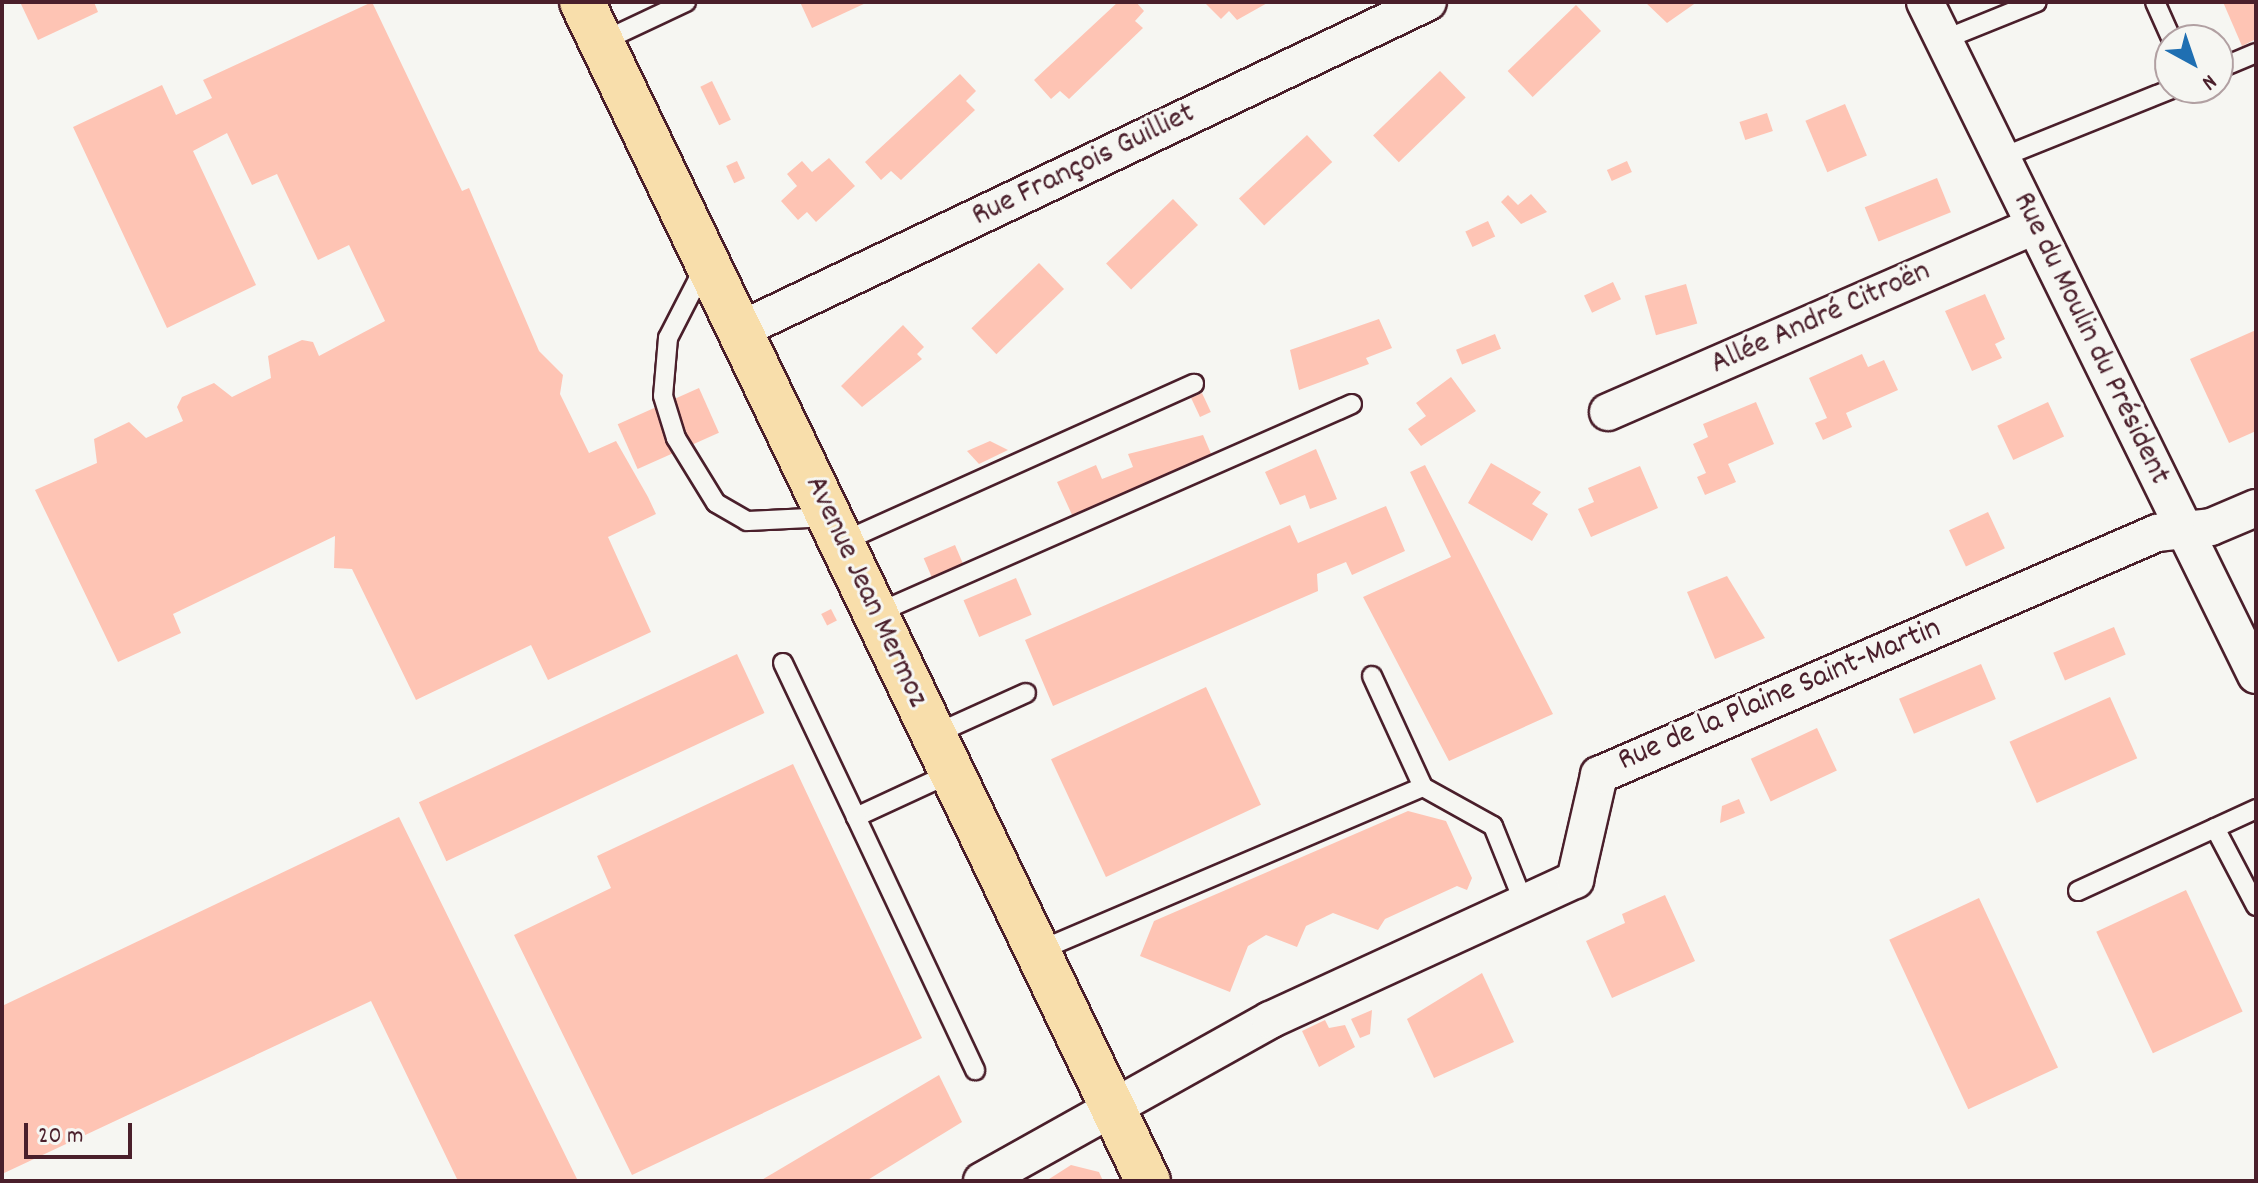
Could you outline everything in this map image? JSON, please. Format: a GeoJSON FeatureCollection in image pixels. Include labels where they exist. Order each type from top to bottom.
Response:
{"type":"FeatureCollection","features":[{"type":"Feature","properties":{"kind":"main road","name":"Avenue Jean Mermoz"},"geometry":{"type":"LineString","coordinates":[[582,2],[1148,1181]]}},
{"type":"Feature","properties":{"kind":"street","name":"Rue François Guilliet"},"geometry":{"type":"LineString","coordinates":[[740,330],[1428,2]]}},
{"type":"Feature","properties":{"kind":"street","name":"Rue du Moulin du Président"},"geometry":{"type":"LineString","coordinates":[[1925,2],[2256,675]]}},
{"type":"Feature","properties":{"kind":"street","name":"Allée André Citroën"},"geometry":{"type":"LineString","coordinates":[[1608,412],[2034,226]]}},
{"type":"Feature","properties":{"kind":"street"},"geometry":{"type":"LineString","coordinates":[[2184,530],[2256,508]]}},
{"type":"Feature","properties":{"kind":"street","name":"Rue de la Plaine Saint-Martin"},"geometry":{"type":"LineString","coordinates":[[982,1181],[1270,1020],[1575,880],[1599,775],[2157,533],[2184,530]]}},
{"type":"Feature","properties":{"kind":"lane"},"geometry":{"type":"LineString","coordinates":[[601,42],[686,2]]}},
{"type":"Feature","properties":{"kind":"lane"},"geometry":{"type":"LineString","coordinates":[[1943,40],[2037,2]]}},
{"type":"Feature","properties":{"kind":"lane"},"geometry":{"type":"LineString","coordinates":[[2155,2],[2165,24]]}},
{"type":"Feature","properties":{"kind":"lane"},"geometry":{"type":"LineString","coordinates":[[2234,62],[2256,53]]}},
{"type":"Feature","properties":{"kind":"lane"},"geometry":{"type":"LineString","coordinates":[[2000,158],[2154,96]]}},
{"type":"Feature","properties":{"kind":"lane"},"geometry":{"type":"LineString","coordinates":[[707,262],[668,338],[663,396],[676,438],[716,503],[747,521],[836,529],[1194,384]]}},
{"type":"Feature","properties":{"kind":"lane"},"geometry":{"type":"LineString","coordinates":[[875,614],[1352,404]]}},
{"type":"Feature","properties":{"kind":"lane"},"geometry":{"type":"LineString","coordinates":[[783,663],[975,1070]]}},
{"type":"Feature","properties":{"kind":"lane"},"geometry":{"type":"LineString","coordinates":[[1372,676],[1423,787],[1493,826],[1524,903]]}},
{"type":"Feature","properties":{"kind":"lane"},"geometry":{"type":"LineString","coordinates":[[856,817],[1026,693]]}},
{"type":"Feature","properties":{"kind":"lane"},"geometry":{"type":"LineString","coordinates":[[1036,952],[1423,787]]}},
{"type":"Feature","properties":{"kind":"lane"},"geometry":{"type":"LineString","coordinates":[[2078,891],[2256,809]]}},
{"type":"Feature","properties":{"kind":"lane"},"geometry":{"type":"LineString","coordinates":[[2215,828],[2256,906]]}},
{"type":"Feature","properties":{"kind":"building"},"geometry":{"type":"Polygon","coordinates":[[[20,2],[94,2],[98,12],[38,40],[20,2]]]}},
{"type":"Feature","properties":{"kind":"building"},"geometry":{"type":"Polygon","coordinates":[[[372,2],[462,191],[469,188],[539,351],[563,375],[560,394],[589,453],[616,441],[656,514],[608,537],[651,632],[548,680],[531,645],[416,700],[352,569],[334,568],[335,536],[173,614],[181,633],[118,662],[35,490],[97,463],[94,439],[129,422],[146,438],[183,421],[177,407],[182,397],[214,383],[232,397],[271,378],[268,356],[302,340],[313,342],[319,356],[385,321],[349,245],[318,260],[277,174],[252,185],[227,133],[193,151],[256,285],[167,328],[73,127],[162,85],[176,115],[212,98],[203,80],[372,2]]]}},
{"type":"Feature","properties":{"kind":"building"},"geometry":{"type":"Polygon","coordinates":[[[800,2],[868,2],[812,28],[800,2]]]}},
{"type":"Feature","properties":{"kind":"building"},"geometry":{"type":"Polygon","coordinates":[[[1118,2],[1136,2],[1144,11],[1135,21],[1143,28],[1069,99],[1060,91],[1051,99],[1034,80],[1118,2]]]}},
{"type":"Feature","properties":{"kind":"building"},"geometry":{"type":"Polygon","coordinates":[[[1204,2],[1269,2],[1237,20],[1229,11],[1221,19],[1204,2]]]}},
{"type":"Feature","properties":{"kind":"building"},"geometry":{"type":"Polygon","coordinates":[[[1645,2],[1697,2],[1667,23],[1645,2]]]}},
{"type":"Feature","properties":{"kind":"building"},"geometry":{"type":"Polygon","coordinates":[[[2223,2],[2256,2],[2256,39],[2242,46],[2223,2]]]}},
{"type":"Feature","properties":{"kind":"building"},"geometry":{"type":"Polygon","coordinates":[[[1576,5],[1601,31],[1533,97],[1508,71],[1576,5]]]}},
{"type":"Feature","properties":{"kind":"building"},"geometry":{"type":"Polygon","coordinates":[[[1440,71],[1466,98],[1399,162],[1373,136],[1440,71]]]}},
{"type":"Feature","properties":{"kind":"building"},"geometry":{"type":"Polygon","coordinates":[[[960,74],[976,91],[966,101],[975,110],[901,180],[891,171],[881,180],[865,162],[960,74]]]}},
{"type":"Feature","properties":{"kind":"building"},"geometry":{"type":"Polygon","coordinates":[[[712,81],[731,120],[719,125],[700,87],[712,81]]]}},
{"type":"Feature","properties":{"kind":"building"},"geometry":{"type":"Polygon","coordinates":[[[1845,104],[1867,156],[1827,172],[1805,121],[1845,104]]]}},
{"type":"Feature","properties":{"kind":"building"},"geometry":{"type":"Polygon","coordinates":[[[1767,113],[1773,131],[1745,140],[1739,122],[1767,113]]]}},
{"type":"Feature","properties":{"kind":"building"},"geometry":{"type":"Polygon","coordinates":[[[1307,135],[1332,162],[1264,225],[1239,198],[1307,135]]]}},
{"type":"Feature","properties":{"kind":"building"},"geometry":{"type":"Polygon","coordinates":[[[829,158],[855,186],[816,222],[807,212],[798,220],[781,201],[797,186],[787,174],[802,161],[812,172],[829,158]]]}},
{"type":"Feature","properties":{"kind":"building"},"geometry":{"type":"Polygon","coordinates":[[[737,161],[745,178],[734,183],[726,166],[737,161]]]}},
{"type":"Feature","properties":{"kind":"building"},"geometry":{"type":"Polygon","coordinates":[[[1627,161],[1632,172],[1612,181],[1607,170],[1627,161]]]}},
{"type":"Feature","properties":{"kind":"building"},"geometry":{"type":"Polygon","coordinates":[[[1937,178],[1951,212],[1879,242],[1865,207],[1937,178]]]}},
{"type":"Feature","properties":{"kind":"building"},"geometry":{"type":"Polygon","coordinates":[[[1531,194],[1547,212],[1521,224],[1501,202],[1508,195],[1518,205],[1531,194]]]}},
{"type":"Feature","properties":{"kind":"building"},"geometry":{"type":"Polygon","coordinates":[[[1173,199],[1198,225],[1131,289],[1106,264],[1173,199]]]}},
{"type":"Feature","properties":{"kind":"building"},"geometry":{"type":"Polygon","coordinates":[[[1488,221],[1495,236],[1473,247],[1465,232],[1488,221]]]}},
{"type":"Feature","properties":{"kind":"building"},"geometry":{"type":"Polygon","coordinates":[[[1039,263],[1064,289],[996,354],[971,328],[1039,263]]]}},
{"type":"Feature","properties":{"kind":"building"},"geometry":{"type":"Polygon","coordinates":[[[1613,282],[1621,299],[1592,313],[1584,296],[1613,282]]]}},
{"type":"Feature","properties":{"kind":"building"},"geometry":{"type":"Polygon","coordinates":[[[1686,284],[1697,323],[1656,335],[1645,296],[1686,284]]]}},
{"type":"Feature","properties":{"kind":"building"},"geometry":{"type":"Polygon","coordinates":[[[1985,294],[2005,339],[1995,344],[2002,358],[1972,371],[1945,311],[1985,294]]]}},
{"type":"Feature","properties":{"kind":"building"},"geometry":{"type":"Polygon","coordinates":[[[1379,319],[1392,348],[1366,358],[1369,364],[1299,390],[1290,350],[1379,319]]]}},
{"type":"Feature","properties":{"kind":"building"},"geometry":{"type":"Polygon","coordinates":[[[903,325],[924,347],[917,354],[922,359],[862,407],[841,386],[903,325]]]}},
{"type":"Feature","properties":{"kind":"building"},"geometry":{"type":"Polygon","coordinates":[[[2256,330],[2256,431],[2229,443],[2190,359],[2256,330]]]}},
{"type":"Feature","properties":{"kind":"building"},"geometry":{"type":"Polygon","coordinates":[[[1495,334],[1501,349],[1462,365],[1456,350],[1495,334]]]}},
{"type":"Feature","properties":{"kind":"building"},"geometry":{"type":"Polygon","coordinates":[[[1862,354],[1868,367],[1884,360],[1898,390],[1846,413],[1852,427],[1823,440],[1815,423],[1827,418],[1809,378],[1862,354]]]}},
{"type":"Feature","properties":{"kind":"building"},"geometry":{"type":"Polygon","coordinates":[[[1451,377],[1476,411],[1421,446],[1408,429],[1426,416],[1416,403],[1451,377]]]}},
{"type":"Feature","properties":{"kind":"building"},"geometry":{"type":"Polygon","coordinates":[[[699,388],[719,433],[638,469],[618,424],[699,388]]]}},
{"type":"Feature","properties":{"kind":"building"},"geometry":{"type":"Polygon","coordinates":[[[1202,393],[1211,412],[1200,417],[1191,398],[1202,393]]]}},
{"type":"Feature","properties":{"kind":"building"},"geometry":{"type":"Polygon","coordinates":[[[1756,402],[1774,444],[1728,464],[1736,482],[1705,495],[1697,477],[1706,473],[1693,444],[1708,437],[1703,424],[1756,402]]]}},
{"type":"Feature","properties":{"kind":"building"},"geometry":{"type":"Polygon","coordinates":[[[2048,402],[2064,436],[2013,460],[1997,426],[2048,402]]]}},
{"type":"Feature","properties":{"kind":"building"},"geometry":{"type":"Polygon","coordinates":[[[1203,435],[1212,456],[1073,517],[1057,482],[1096,465],[1102,479],[1133,467],[1128,454],[1203,435]]]}},
{"type":"Feature","properties":{"kind":"building"},"geometry":{"type":"Polygon","coordinates":[[[990,441],[1008,450],[979,464],[967,451],[990,441]]]}},
{"type":"Feature","properties":{"kind":"building"},"geometry":{"type":"Polygon","coordinates":[[[1316,449],[1337,499],[1310,509],[1305,495],[1280,505],[1265,472],[1316,449]]]}},
{"type":"Feature","properties":{"kind":"building"},"geometry":{"type":"Polygon","coordinates":[[[1491,463],[1541,492],[1532,504],[1548,514],[1532,541],[1468,503],[1491,463]]]}},
{"type":"Feature","properties":{"kind":"building"},"geometry":{"type":"Polygon","coordinates":[[[1425,465],[1553,714],[1449,761],[1363,597],[1451,557],[1410,472],[1425,465]]]}},
{"type":"Feature","properties":{"kind":"building"},"geometry":{"type":"Polygon","coordinates":[[[1640,466],[1658,508],[1591,537],[1578,509],[1594,502],[1588,488],[1640,466]]]}},
{"type":"Feature","properties":{"kind":"building"},"geometry":{"type":"Polygon","coordinates":[[[1386,506],[1405,551],[1352,575],[1346,562],[1317,574],[1318,591],[1053,706],[1025,640],[1290,525],[1298,543],[1386,506]]]}},
{"type":"Feature","properties":{"kind":"building"},"geometry":{"type":"Polygon","coordinates":[[[1988,512],[2005,548],[1966,566],[1949,530],[1988,512]]]}},
{"type":"Feature","properties":{"kind":"building"},"geometry":{"type":"Polygon","coordinates":[[[955,545],[963,564],[932,578],[924,558],[955,545]]]}},
{"type":"Feature","properties":{"kind":"building"},"geometry":{"type":"Polygon","coordinates":[[[1727,576],[1765,638],[1715,659],[1687,592],[1727,576]]]}},
{"type":"Feature","properties":{"kind":"building"},"geometry":{"type":"Polygon","coordinates":[[[1016,578],[1032,615],[979,637],[964,600],[1016,578]]]}},
{"type":"Feature","properties":{"kind":"building"},"geometry":{"type":"Polygon","coordinates":[[[831,609],[837,621],[827,626],[821,614],[831,609]]]}},
{"type":"Feature","properties":{"kind":"building"},"geometry":{"type":"Polygon","coordinates":[[[2114,627],[2126,655],[2065,680],[2053,653],[2114,627]]]}},
{"type":"Feature","properties":{"kind":"building"},"geometry":{"type":"Polygon","coordinates":[[[737,654],[764,713],[446,861],[419,802],[737,654]]]}},
{"type":"Feature","properties":{"kind":"building"},"geometry":{"type":"Polygon","coordinates":[[[1981,664],[1996,699],[1914,734],[1899,699],[1981,664]]]}},
{"type":"Feature","properties":{"kind":"building"},"geometry":{"type":"Polygon","coordinates":[[[1206,687],[1261,805],[1106,877],[1051,759],[1206,687]]]}},
{"type":"Feature","properties":{"kind":"building"},"geometry":{"type":"Polygon","coordinates":[[[2110,697],[2137,758],[2037,803],[2010,742],[2110,697]]]}},
{"type":"Feature","properties":{"kind":"building"},"geometry":{"type":"Polygon","coordinates":[[[1817,728],[1837,771],[1771,801],[1751,759],[1817,728]]]}},
{"type":"Feature","properties":{"kind":"building"},"geometry":{"type":"Polygon","coordinates":[[[793,764],[922,1038],[632,1175],[514,935],[611,888],[597,856],[793,764]]]}},
{"type":"Feature","properties":{"kind":"building"},"geometry":{"type":"Polygon","coordinates":[[[1739,799],[1745,813],[1720,823],[1722,806],[1739,799]]]}},
{"type":"Feature","properties":{"kind":"building"},"geometry":{"type":"Polygon","coordinates":[[[1408,811],[1446,821],[1472,878],[1467,890],[1457,886],[1385,919],[1378,930],[1333,913],[1306,926],[1297,947],[1266,935],[1248,946],[1230,992],[1140,956],[1154,921],[1408,811]]]}},
{"type":"Feature","properties":{"kind":"building"},"geometry":{"type":"Polygon","coordinates":[[[399,817],[578,1181],[458,1181],[371,1001],[2,1174],[2,1006],[399,817]]]}},
{"type":"Feature","properties":{"kind":"building"},"geometry":{"type":"Polygon","coordinates":[[[2186,890],[2243,1011],[2153,1053],[2096,932],[2186,890]]]}},
{"type":"Feature","properties":{"kind":"building"},"geometry":{"type":"Polygon","coordinates":[[[1665,895],[1695,961],[1612,998],[1586,941],[1625,923],[1622,914],[1665,895]]]}},
{"type":"Feature","properties":{"kind":"building"},"geometry":{"type":"Polygon","coordinates":[[[1979,898],[2058,1067],[1968,1109],[1889,940],[1979,898]]]}},
{"type":"Feature","properties":{"kind":"building"},"geometry":{"type":"Polygon","coordinates":[[[1482,973],[1514,1042],[1434,1078],[1407,1019],[1482,973]]]}},
{"type":"Feature","properties":{"kind":"building"},"geometry":{"type":"Polygon","coordinates":[[[1372,1010],[1370,1034],[1360,1038],[1351,1019],[1372,1010]]]}},
{"type":"Feature","properties":{"kind":"building"},"geometry":{"type":"Polygon","coordinates":[[[1325,1020],[1329,1028],[1345,1025],[1355,1047],[1319,1067],[1302,1031],[1325,1020]]]}},
{"type":"Feature","properties":{"kind":"building"},"geometry":{"type":"Polygon","coordinates":[[[939,1075],[962,1122],[866,1181],[760,1181],[939,1075]]]}},
{"type":"Feature","properties":{"kind":"building"},"geometry":{"type":"Polygon","coordinates":[[[1071,1165],[1099,1172],[1103,1181],[1046,1181],[1071,1165]]]}}]}
